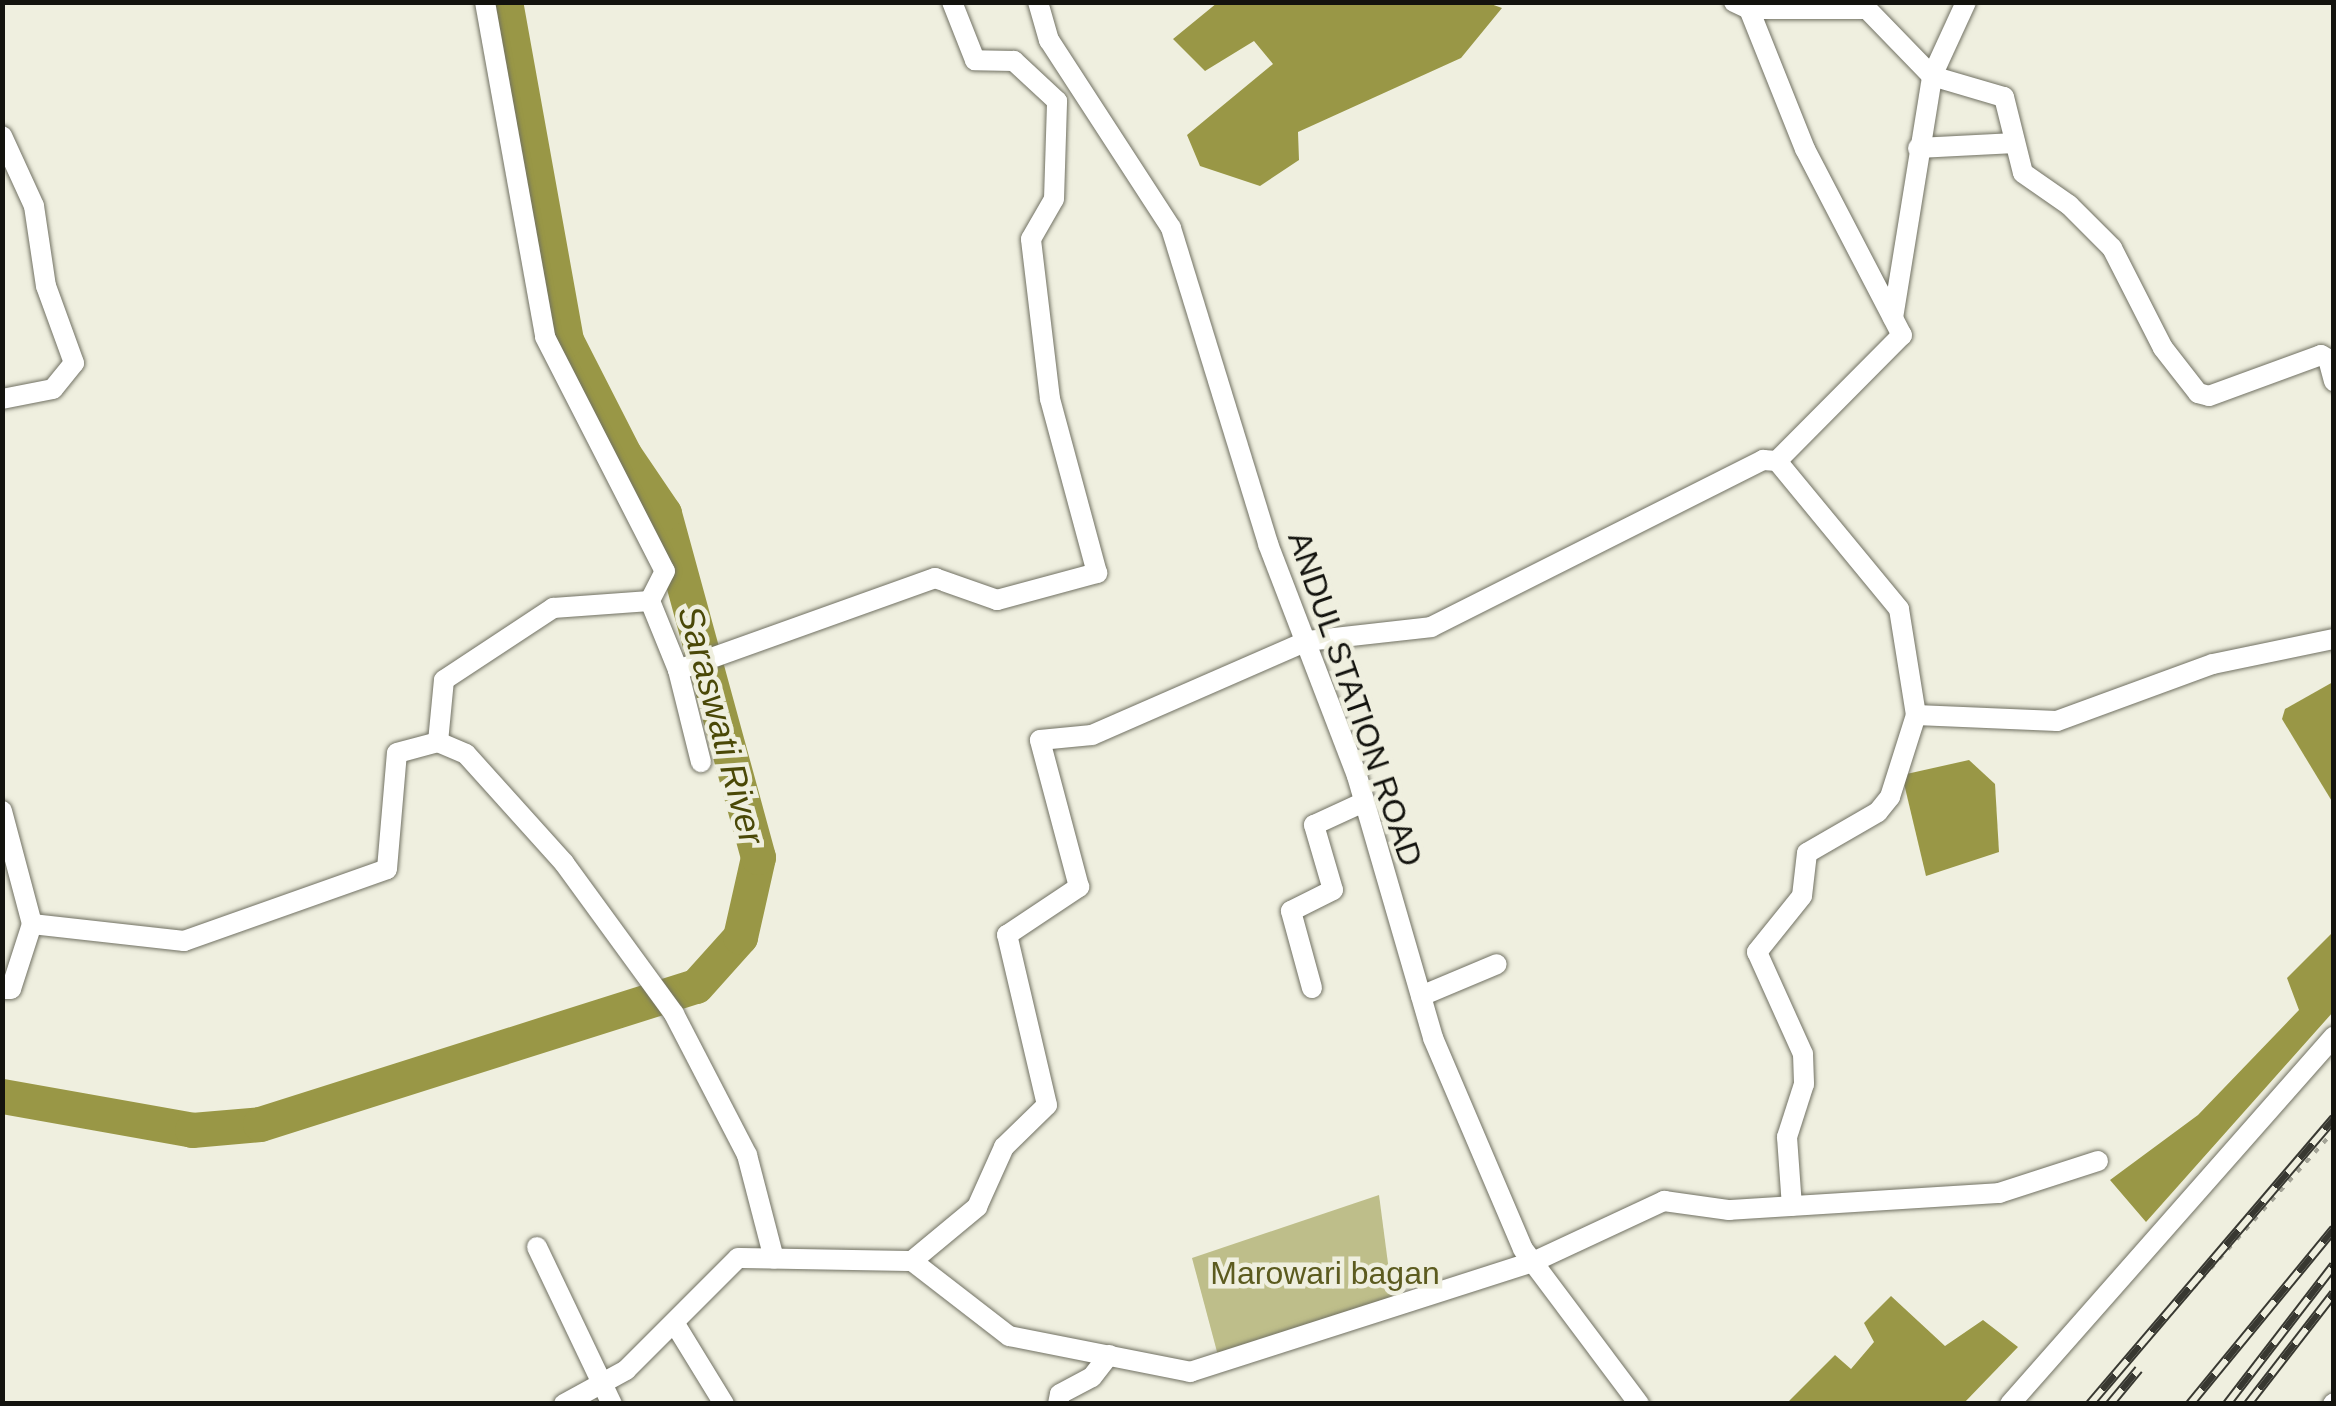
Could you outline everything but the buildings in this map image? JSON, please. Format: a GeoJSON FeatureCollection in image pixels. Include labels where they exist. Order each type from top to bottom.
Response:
{"type":"FeatureCollection","features":[{"type":"Feature","properties":{"kind":"street"},"geometry":{"type":"LineString","coordinates":[[486,2],[545,336],[665,571],[650,600],[678,669],[700,762]]}},
{"type":"Feature","properties":{"kind":"street"},"geometry":{"type":"LineString","coordinates":[[678,669],[935,578],[997,600],[1097,573],[1050,399],[1031,239],[1054,199],[1058,102],[1014,60],[975,60],[952,2]]}},
{"type":"Feature","properties":{"kind":"street","name":"ANDUL STATION ROAD"},"geometry":{"type":"LineString","coordinates":[[1038,2],[1050,40],[1167,218],[1268,544],[1364,802],[1421,996],[1533,1262],[1640,1404]]}},
{"type":"Feature","properties":{"kind":"street"},"geometry":{"type":"LineString","coordinates":[[1893,318],[1932,76],[1966,2]]}},
{"type":"Feature","properties":{"kind":"street"},"geometry":{"type":"LineString","coordinates":[[912,1261],[976,1207],[1004,1148],[1047,1105],[1008,936],[1078,887],[1040,740],[1092,734],[1307,641],[1431,626],[1763,460],[1776,460],[1889,352],[1902,334],[1805,149],[1742,6],[1867,9],[1932,76],[2004,97],[2023,173],[2069,204],[2112,248],[2164,348],[2198,393],[2208,396],[2321,355],[2328,358],[2334,380]]}},
{"type":"Feature","properties":{"kind":"street"},"geometry":{"type":"LineString","coordinates":[[2,136],[34,206],[46,286],[74,363],[53,389],[2,400]]}},
{"type":"Feature","properties":{"kind":"street"},"geometry":{"type":"LineString","coordinates":[[1918,148],[2016,143]]}},
{"type":"Feature","properties":{"kind":"street"},"geometry":{"type":"LineString","coordinates":[[1776,460],[1899,609],[1916,715],[1890,797],[1878,812],[1808,853],[1802,896],[1757,952],[1803,1054],[1804,1084],[1786,1137],[1792,1206]]}},
{"type":"Feature","properties":{"kind":"street"},"geometry":{"type":"LineString","coordinates":[[438,742],[444,680],[553,608],[650,600]]}},
{"type":"Feature","properties":{"kind":"street"},"geometry":{"type":"LineString","coordinates":[[1916,715],[2057,721],[2212,664],[2334,639]]}},
{"type":"Feature","properties":{"kind":"street"},"geometry":{"type":"LineString","coordinates":[[32,924],[184,942],[386,868],[397,752],[438,742],[466,754],[540,836],[674,1014],[747,1155],[774,1259]]}},
{"type":"Feature","properties":{"kind":"street"},"geometry":{"type":"LineString","coordinates":[[1312,988],[1291,911],[1333,890],[1314,825],[1364,802]]}},
{"type":"Feature","properties":{"kind":"street"},"geometry":{"type":"LineString","coordinates":[[2,811],[32,924],[11,989],[2,989]]}},
{"type":"Feature","properties":{"kind":"street"},"geometry":{"type":"LineString","coordinates":[[1421,996],[1497,964]]}},
{"type":"Feature","properties":{"kind":"street"},"geometry":{"type":"LineString","coordinates":[[2010,1404],[2334,1036]]}},
{"type":"Feature","properties":{"kind":"street"},"geometry":{"type":"LineString","coordinates":[[564,1404],[607,1394],[738,1258],[912,1261],[1009,1336],[1190,1372],[1533,1262],[1664,1201],[1729,1210],[1999,1193],[2098,1161]]}},
{"type":"Feature","properties":{"kind":"street"},"geometry":{"type":"LineString","coordinates":[[537,1247],[607,1394]]}},
{"type":"Feature","properties":{"kind":"street"},"geometry":{"type":"LineString","coordinates":[[675,1324],[724,1404]]}},
{"type":"Feature","properties":{"kind":"street"},"geometry":{"type":"LineString","coordinates":[[1058,1404],[1060,1394],[1092,1377],[1108,1354]]}},
{"type":"Feature","properties":{"kind":"path"},"geometry":{"type":"LineString","coordinates":[[2089,1404],[2334,1131]]}},
{"type":"Feature","properties":{"kind":"green space","name":"Marowari bagan"},"geometry":{"type":"Polygon","coordinates":[[[1379,1195],[1394,1309],[1220,1363],[1192,1258],[1379,1195]]]}},
{"type":"Feature","properties":{"kind":"shaded area"},"geometry":{"type":"Polygon","coordinates":[[[1217,3],[1488,3],[1502,8],[1461,58],[1298,132],[1299,160],[1260,186],[1200,166],[1187,135],[1273,64],[1254,41],[1205,71],[1173,39],[1217,3]]]}},
{"type":"Feature","properties":{"kind":"shaded area"},"geometry":{"type":"Polygon","coordinates":[[[2333,682],[2333,803],[2282,719],[2285,709],[2333,682]]]}},
{"type":"Feature","properties":{"kind":"shaded area"},"geometry":{"type":"Polygon","coordinates":[[[1969,760],[1995,784],[1999,852],[1926,876],[1902,775],[1969,760]]]}},
{"type":"Feature","properties":{"kind":"shaded area"},"geometry":{"type":"Polygon","coordinates":[[[2333,932],[2333,1012],[2146,1222],[2110,1180],[2198,1115],[2299,1010],[2287,978],[2333,932]]]}},
{"type":"Feature","properties":{"kind":"shaded area"},"geometry":{"type":"Polygon","coordinates":[[[1891,1296],[1945,1346],[1983,1320],[2018,1347],[1964,1403],[1787,1403],[1835,1355],[1851,1369],[1874,1342],[1864,1323],[1891,1296]]]}},
{"type":"Feature","properties":{"kind":"waterway","name":"Saraswati River"},"geometry":{"type":"LineString","coordinates":[[2,1096],[192,1130],[260,1124],[696,986],[740,937],[758,857],[664,513],[624,454],[566,340],[505,2]]}},
{"type":"Feature","properties":{"kind":"railway"},"geometry":{"type":"LineString","coordinates":[[2090,1404],[2334,1118]]}},
{"type":"Feature","properties":{"kind":"railway"},"geometry":{"type":"LineString","coordinates":[[2190,1404],[2334,1229]]}},
{"type":"Feature","properties":{"kind":"railway"},"geometry":{"type":"LineString","coordinates":[[2227,1404],[2334,1265]]}},
{"type":"Feature","properties":{"kind":"railway"},"geometry":{"type":"LineString","coordinates":[[2248,1404],[2334,1293]]}},
{"type":"Feature","properties":{"kind":"railway"},"geometry":{"type":"LineString","coordinates":[[2110,1404],[2139,1369]]}}]}
